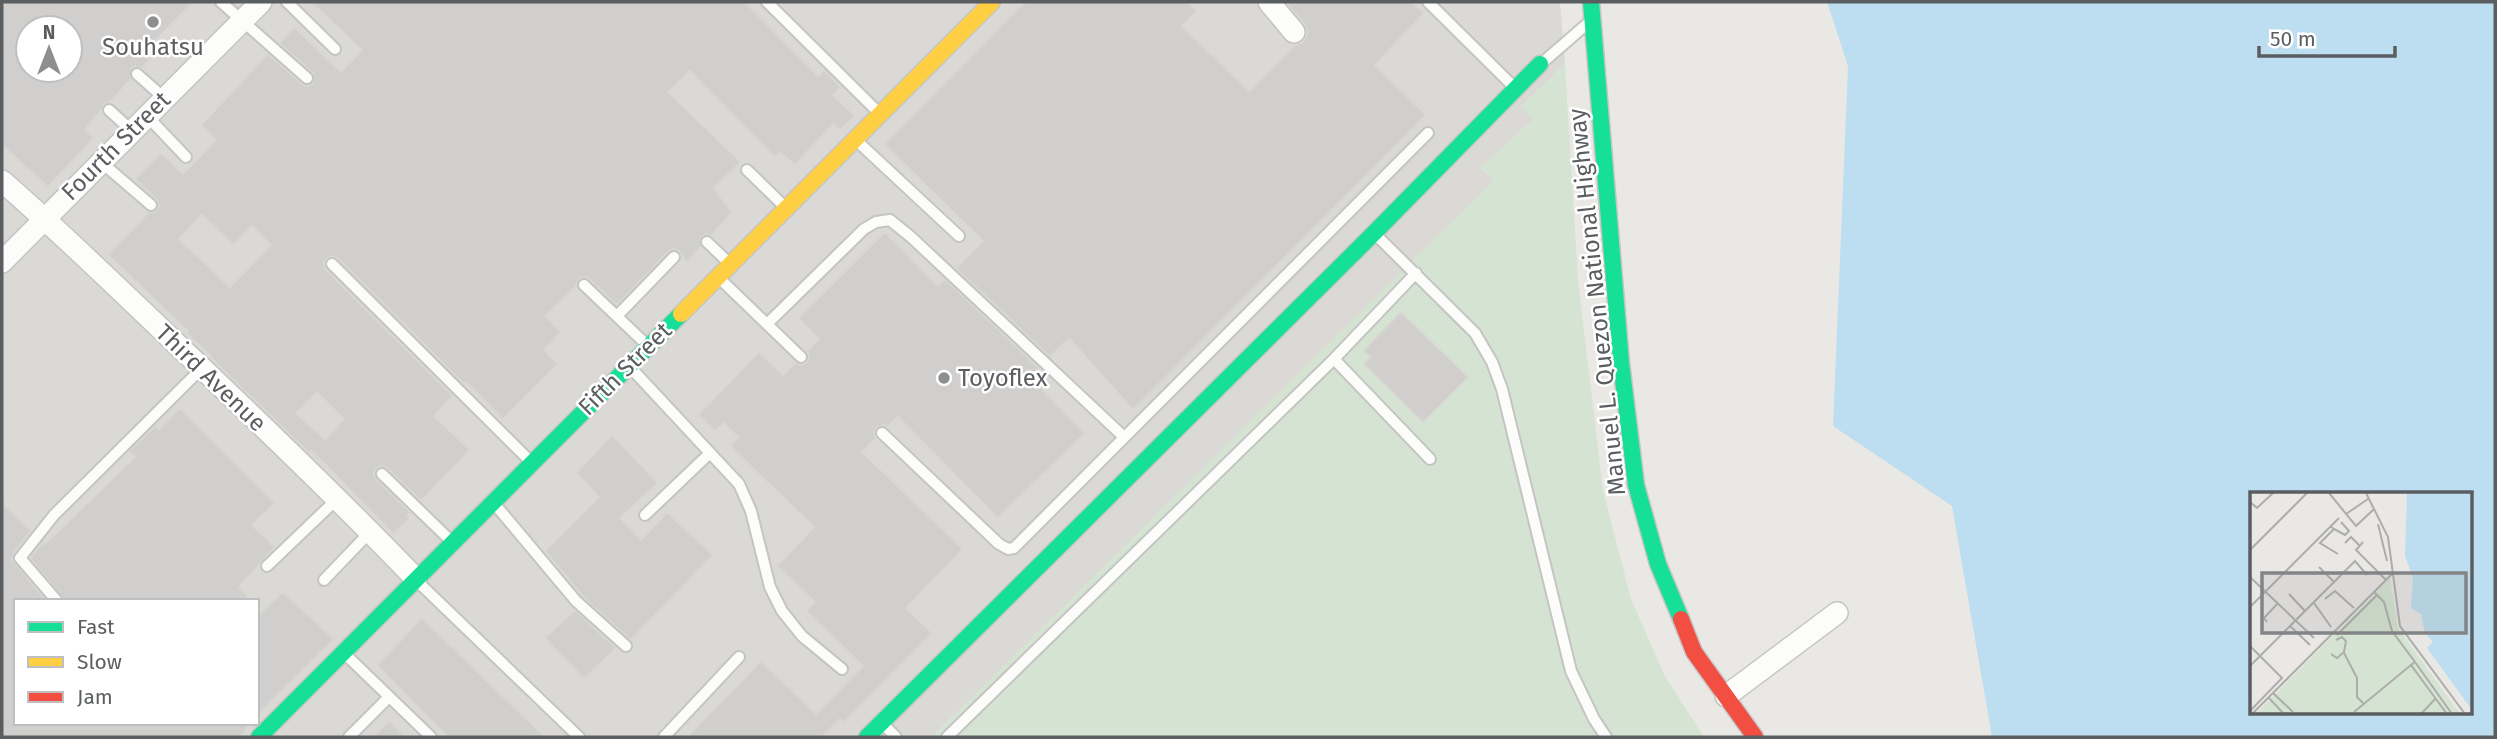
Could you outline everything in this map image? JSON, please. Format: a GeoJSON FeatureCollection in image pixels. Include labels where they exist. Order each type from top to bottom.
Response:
{"type":"FeatureCollection","features":[{"type":"Feature","properties":{"kind":"street","name":"Fourth Street"},"geometry":{"type":"LineString","coordinates":[[2,262],[261,2]]}},
{"type":"Feature","properties":{"kind":"street","name":"Fifth Street"},"geometry":{"type":"LineString","coordinates":[[259,737],[992,2]]}},
{"type":"Feature","properties":{"kind":"street"},"geometry":{"type":"LineString","coordinates":[[1269,2],[1294,32]]}},
{"type":"Feature","properties":{"kind":"street","name":"Manuel L. Quezon National Highway"},"geometry":{"type":"LineString","coordinates":[[1591,2],[1621,363],[1636,485],[1658,564],[1694,652],[1755,737]]}},
{"type":"Feature","properties":{"kind":"street"},"geometry":{"type":"LineString","coordinates":[[867,737],[1541,64]]}},
{"type":"Feature","properties":{"kind":"street","name":"Third Avenue"},"geometry":{"type":"LineString","coordinates":[[2,181],[202,368],[416,579]]}},
{"type":"Feature","properties":{"kind":"street"},"geometry":{"type":"LineString","coordinates":[[1726,696],[1837,613]]}},
{"type":"Feature","properties":{"kind":"lane"},"geometry":{"type":"LineString","coordinates":[[221,2],[307,78]]}},
{"type":"Feature","properties":{"kind":"lane"},"geometry":{"type":"LineString","coordinates":[[287,2],[335,49]]}},
{"type":"Feature","properties":{"kind":"lane"},"geometry":{"type":"LineString","coordinates":[[767,2],[880,114]]}},
{"type":"Feature","properties":{"kind":"lane"},"geometry":{"type":"LineString","coordinates":[[1428,2],[1515,89]]}},
{"type":"Feature","properties":{"kind":"lane"},"geometry":{"type":"LineString","coordinates":[[1541,64],[1592,19]]}},
{"type":"Feature","properties":{"kind":"lane"},"geometry":{"type":"LineString","coordinates":[[137,74],[164,98]]}},
{"type":"Feature","properties":{"kind":"lane"},"geometry":{"type":"LineString","coordinates":[[109,110],[139,123],[186,158]]}},
{"type":"Feature","properties":{"kind":"lane"},"geometry":{"type":"LineString","coordinates":[[882,433],[999,544],[1008,549],[1018,545],[1428,133]]}},
{"type":"Feature","properties":{"kind":"lane"},"geometry":{"type":"LineString","coordinates":[[855,139],[959,236]]}},
{"type":"Feature","properties":{"kind":"lane"},"geometry":{"type":"LineString","coordinates":[[101,162],[151,205]]}},
{"type":"Feature","properties":{"kind":"lane"},"geometry":{"type":"LineString","coordinates":[[747,170],[786,208]]}},
{"type":"Feature","properties":{"kind":"lane"},"geometry":{"type":"LineString","coordinates":[[767,324],[864,229],[876,222],[890,220],[1124,437]]}},
{"type":"Feature","properties":{"kind":"lane"},"geometry":{"type":"LineString","coordinates":[[1374,233],[1475,333],[1492,362],[1502,390],[1571,671],[1594,719],[1606,737]]}},
{"type":"Feature","properties":{"kind":"lane"},"geometry":{"type":"LineString","coordinates":[[707,242],[730,264]]}},
{"type":"Feature","properties":{"kind":"lane"},"geometry":{"type":"LineString","coordinates":[[617,316],[674,257]]}},
{"type":"Feature","properties":{"kind":"lane"},"geometry":{"type":"LineString","coordinates":[[332,264],[532,463]]}},
{"type":"Feature","properties":{"kind":"lane"},"geometry":{"type":"LineString","coordinates":[[947,737],[1334,359],[1416,273]]}},
{"type":"Feature","properties":{"kind":"lane"},"geometry":{"type":"LineString","coordinates":[[717,276],[802,357]]}},
{"type":"Feature","properties":{"kind":"lane"},"geometry":{"type":"LineString","coordinates":[[584,285],[648,346]]}},
{"type":"Feature","properties":{"kind":"lane"},"geometry":{"type":"LineString","coordinates":[[1334,359],[1430,459]]}},
{"type":"Feature","properties":{"kind":"lane"},"geometry":{"type":"LineString","coordinates":[[629,366],[739,484],[751,512],[770,587],[782,611],[802,636],[842,669]]}},
{"type":"Feature","properties":{"kind":"lane"},"geometry":{"type":"LineString","coordinates":[[55,599],[20,558],[54,514],[202,368]]}},
{"type":"Feature","properties":{"kind":"lane"},"geometry":{"type":"LineString","coordinates":[[645,515],[710,453]]}},
{"type":"Feature","properties":{"kind":"lane"},"geometry":{"type":"LineString","coordinates":[[382,474],[453,543]]}},
{"type":"Feature","properties":{"kind":"lane"},"geometry":{"type":"LineString","coordinates":[[267,566],[337,499]]}},
{"type":"Feature","properties":{"kind":"lane"},"geometry":{"type":"LineString","coordinates":[[493,502],[576,601],[626,646]]}},
{"type":"Feature","properties":{"kind":"lane"},"geometry":{"type":"LineString","coordinates":[[324,580],[370,532]]}},
{"type":"Feature","properties":{"kind":"lane"},"geometry":{"type":"LineString","coordinates":[[416,579],[427,593],[579,737]]}},
{"type":"Feature","properties":{"kind":"lane"},"geometry":{"type":"LineString","coordinates":[[343,653],[431,737]]}},
{"type":"Feature","properties":{"kind":"lane"},"geometry":{"type":"LineString","coordinates":[[664,737],[739,657]]}},
{"type":"Feature","properties":{"kind":"lane"},"geometry":{"type":"LineString","coordinates":[[349,737],[389,697]]}},
{"type":"Feature","properties":{"kind":"lane"},"geometry":{"type":"LineString","coordinates":[[882,723],[896,737]]}},
{"type":"Feature","properties":{"kind":"shaded area"},"geometry":{"type":"Polygon","coordinates":[[[2,2],[1560,2],[1565,64],[1522,106],[1534,119],[1481,168],[1495,180],[932,737],[2,737],[2,2]]]}},
{"type":"Feature","properties":{"kind":"green space"},"geometry":{"type":"Polygon","coordinates":[[[1565,64],[1578,280],[1603,490],[1631,599],[1665,676],[1704,737],[932,737],[1494,180],[1481,167],[1534,119],[1521,106],[1565,64]]]}},
{"type":"Feature","properties":{"kind":"water"},"geometry":{"type":"Polygon","coordinates":[[[1827,2],[2495,2],[2495,737],[1992,737],[1952,506],[1833,426],[1848,66],[1827,2]]]}},
{"type":"Feature","properties":{"kind":"building"},"geometry":{"type":"Polygon","coordinates":[[[2,2],[193,2],[144,52],[151,58],[142,68],[135,66],[131,69],[131,79],[110,102],[104,104],[85,129],[94,138],[48,187],[2,145],[2,2]]]}},
{"type":"Feature","properties":{"kind":"building"},"geometry":{"type":"Polygon","coordinates":[[[311,2],[745,2],[818,76],[824,70],[841,87],[833,95],[855,116],[840,130],[833,124],[795,165],[780,152],[775,157],[690,71],[668,92],[741,162],[714,188],[732,213],[711,236],[705,234],[701,237],[701,247],[687,262],[679,251],[669,251],[617,305],[589,279],[579,279],[576,286],[545,316],[561,332],[544,350],[558,364],[503,419],[466,382],[464,384],[338,258],[327,258],[324,263],[326,270],[453,396],[434,416],[470,450],[421,501],[387,468],[381,466],[376,469],[374,475],[377,480],[410,512],[407,516],[409,519],[393,534],[329,468],[311,451],[309,453],[108,255],[149,212],[154,212],[159,207],[157,200],[135,179],[161,153],[183,174],[216,140],[201,125],[268,54],[302,84],[309,86],[313,83],[313,73],[279,43],[294,27],[341,72],[362,50],[311,2]],[[202,215],[179,239],[230,287],[271,245],[252,226],[233,245],[202,215]],[[317,392],[296,413],[325,439],[344,419],[317,392]]]}},
{"type":"Feature","properties":{"kind":"building"},"geometry":{"type":"Polygon","coordinates":[[[1025,2],[1187,2],[1197,11],[1182,26],[1249,91],[1295,45],[1303,42],[1308,32],[1286,2],[1411,2],[1424,13],[1375,65],[1426,115],[1133,410],[1069,338],[1050,357],[956,268],[983,241],[884,144],[1025,2]]]}},
{"type":"Feature","properties":{"kind":"building"},"geometry":{"type":"Polygon","coordinates":[[[885,232],[938,286],[945,279],[1039,368],[1030,377],[1085,433],[998,518],[898,417],[887,427],[877,427],[874,432],[876,438],[862,452],[963,549],[906,608],[932,633],[843,723],[840,719],[822,737],[687,737],[761,661],[816,714],[863,666],[806,611],[815,602],[777,566],[814,527],[730,446],[738,437],[724,423],[715,431],[698,415],[759,352],[783,375],[795,363],[806,363],[809,358],[807,351],[819,339],[798,318],[885,232]]]}},
{"type":"Feature","properties":{"kind":"building"},"geometry":{"type":"Polygon","coordinates":[[[1401,312],[1468,377],[1423,422],[1364,364],[1370,357],[1364,350],[1401,312]]]}},
{"type":"Feature","properties":{"kind":"building"},"geometry":{"type":"Polygon","coordinates":[[[180,408],[275,503],[252,525],[275,547],[239,587],[250,599],[63,599],[30,558],[43,542],[45,544],[135,457],[129,451],[155,426],[159,429],[180,408]]]}},
{"type":"Feature","properties":{"kind":"building"},"geometry":{"type":"Polygon","coordinates":[[[612,435],[658,483],[620,518],[641,540],[667,512],[713,555],[631,640],[586,600],[545,551],[599,497],[576,473],[612,435]]]}},
{"type":"Feature","properties":{"kind":"building"},"geometry":{"type":"Polygon","coordinates":[[[2,502],[31,531],[12,559],[45,599],[14,599],[14,725],[248,725],[240,737],[2,737],[2,502]]]}},
{"type":"Feature","properties":{"kind":"building"},"geometry":{"type":"Polygon","coordinates":[[[283,592],[334,639],[259,713],[259,615],[283,592]]]}},
{"type":"Feature","properties":{"kind":"building"},"geometry":{"type":"Polygon","coordinates":[[[575,610],[616,648],[584,679],[545,638],[575,610]]]}},
{"type":"Feature","properties":{"kind":"building"},"geometry":{"type":"Polygon","coordinates":[[[422,618],[545,737],[448,737],[377,665],[422,618]]]}},
{"type":"Feature","properties":{"kind":"building"},"geometry":{"type":"Polygon","coordinates":[[[389,721],[406,737],[373,737],[389,721]]]}},
{"type":"Feature","properties":{"kind":"traffic: fast"},"geometry":{"type":"LineString","coordinates":[[1591,2],[1621,363],[1636,485],[1658,564],[1681,619]]}},
{"type":"Feature","properties":{"kind":"traffic: fast"},"geometry":{"type":"LineString","coordinates":[[867,737],[1374,233],[1540,64]]}},
{"type":"Feature","properties":{"kind":"traffic: fast"},"geometry":{"type":"LineString","coordinates":[[259,737],[681,314]]}},
{"type":"Feature","properties":{"kind":"traffic: slow"},"geometry":{"type":"LineString","coordinates":[[681,314],[992,2]]}},
{"type":"Feature","properties":{"kind":"traffic: jam"},"geometry":{"type":"LineString","coordinates":[[1681,619],[1694,652],[1755,737]]}},
{"type":"Feature","properties":{"kind":"place","name":"Souhatsu"},"geometry":{"type":"Point","coordinates":[153,22]}},
{"type":"Feature","properties":{"kind":"place","name":"Toyoflex"},"geometry":{"type":"Point","coordinates":[944,378]}}]}
